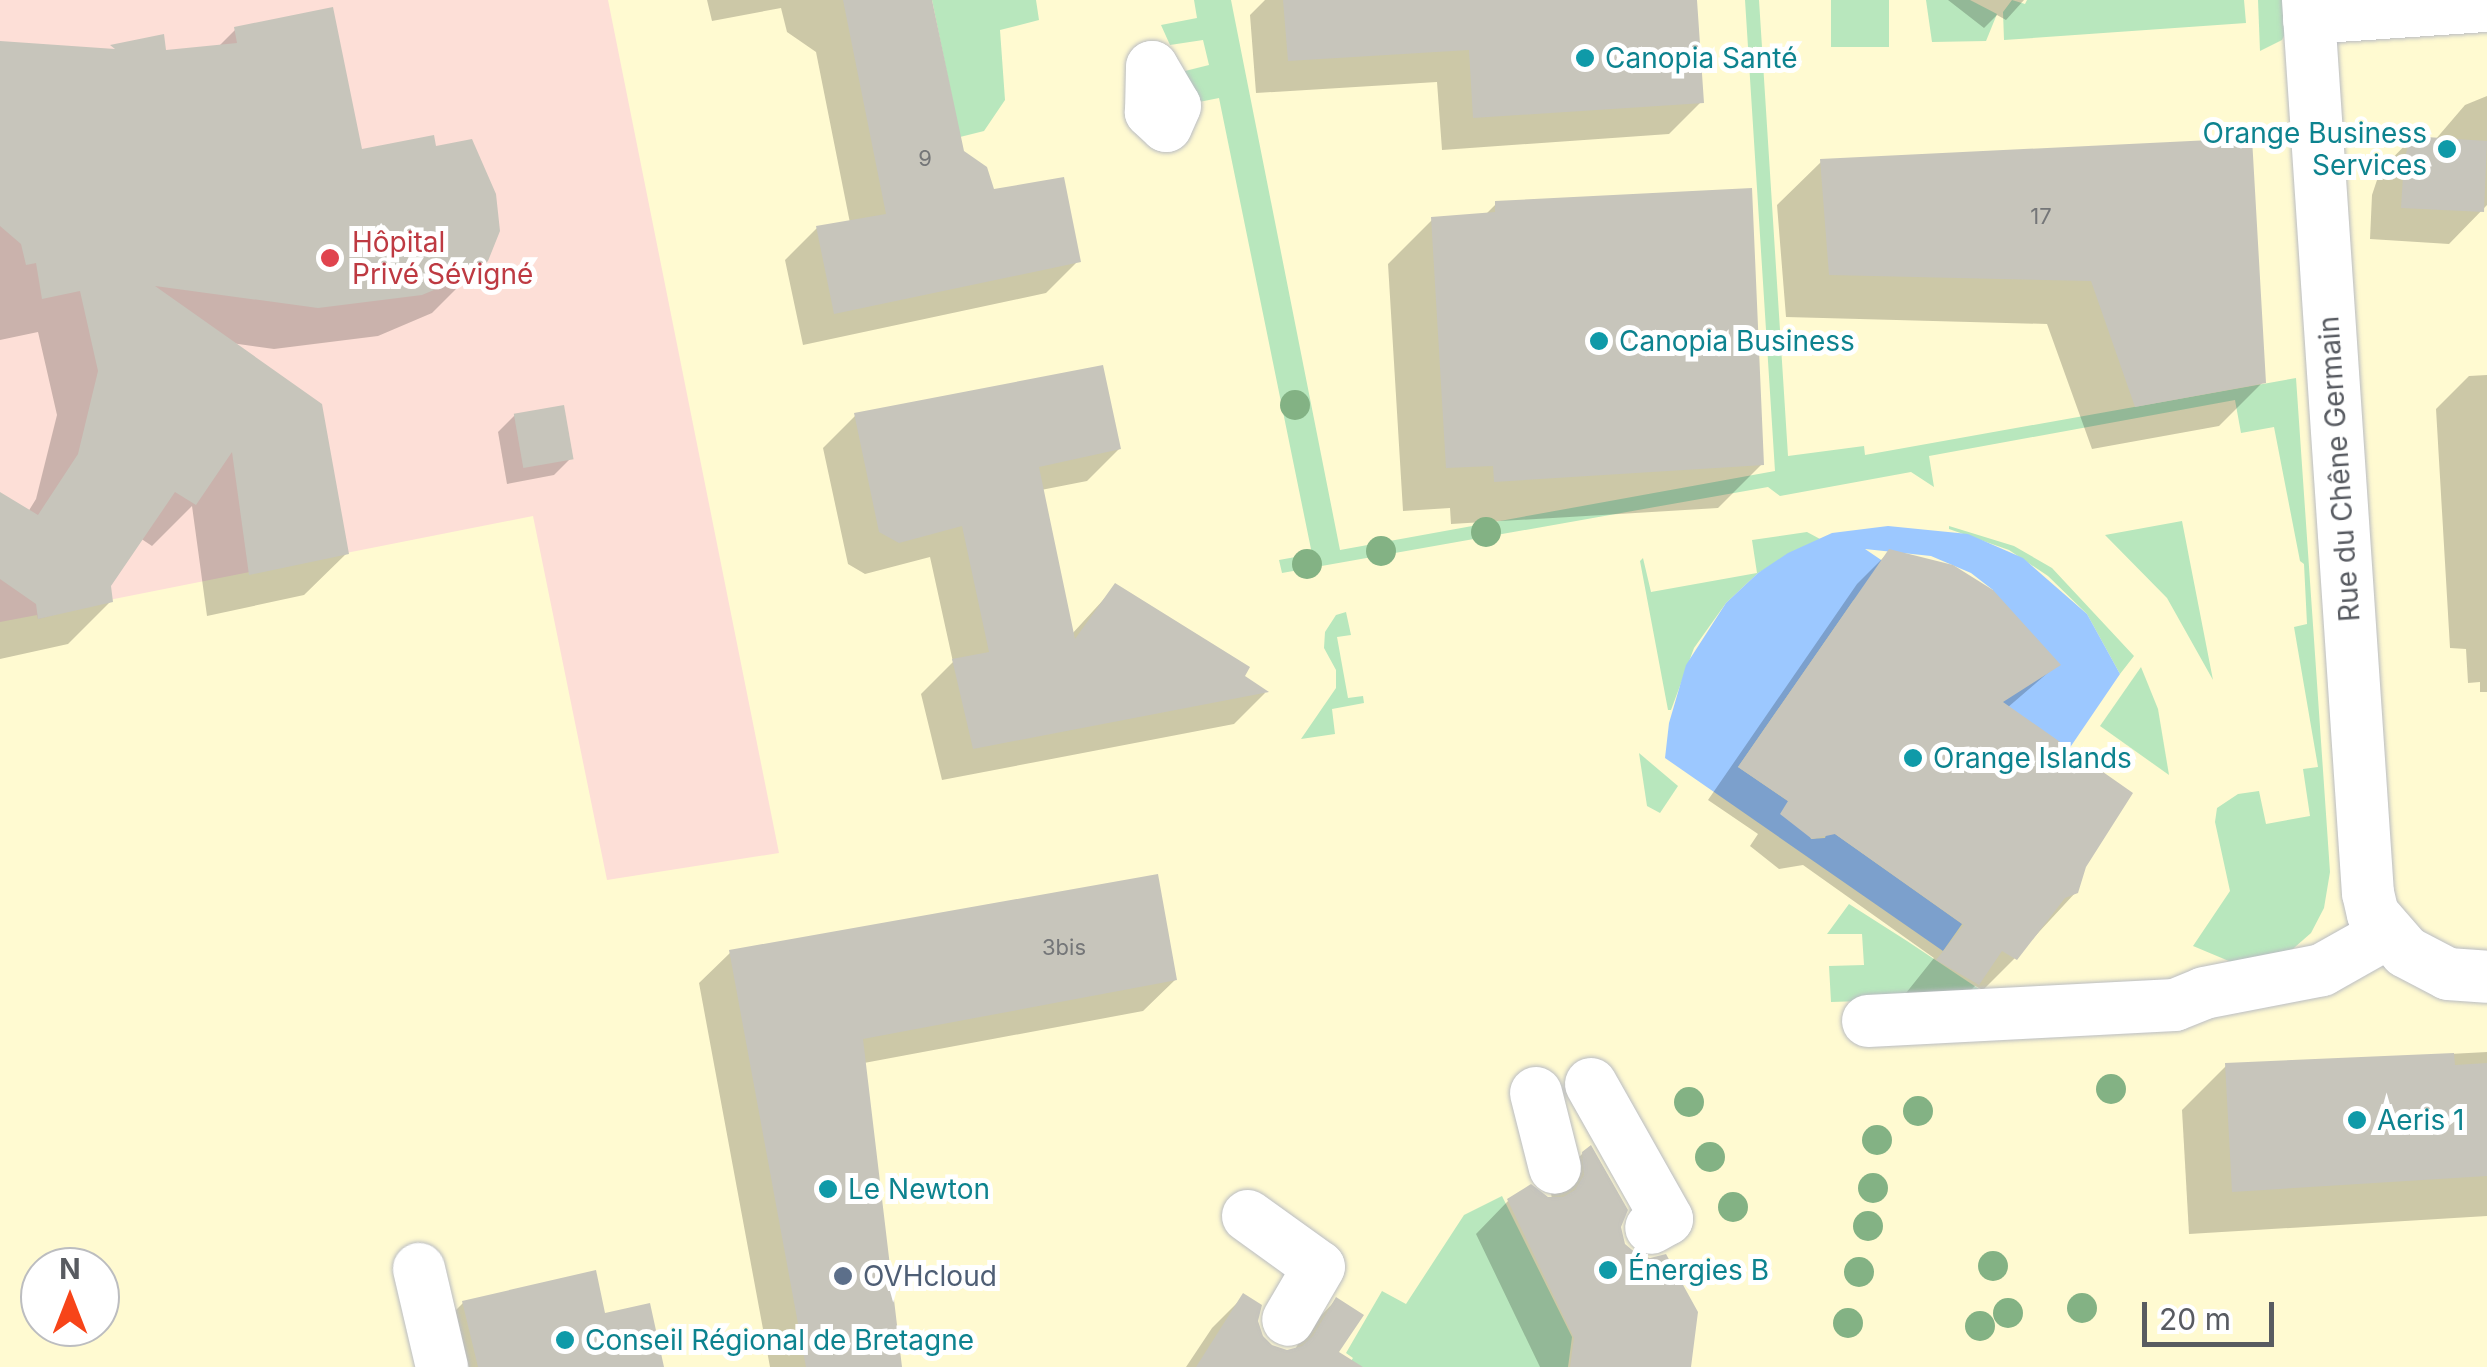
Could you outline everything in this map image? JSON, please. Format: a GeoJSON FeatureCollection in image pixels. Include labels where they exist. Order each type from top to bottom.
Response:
{"type":"FeatureCollection","features":[{"type":"Feature","properties":{"kind":"street"},"geometry":{"type":"LineString","coordinates":[[2309,9],[2487,6]]}},
{"type":"Feature","properties":{"kind":"street","name":"Rue du Chêne Germain"},"geometry":{"type":"LineString","coordinates":[[2309,9],[2368,893],[2372,914],[2386,934]]}},
{"type":"Feature","properties":{"kind":"street"},"geometry":{"type":"LineString","coordinates":[[1152,68],[1151,112],[1166,126]]}},
{"type":"Feature","properties":{"kind":"street"},"geometry":{"type":"LineString","coordinates":[[1868,1021],[2176,1004],[2204,993],[2322,970],[2386,934],[2406,952],[2448,974],[2487,977]]}},
{"type":"Feature","properties":{"kind":"street"},"geometry":{"type":"LineString","coordinates":[[1591,1084],[1666,1219],[1651,1228]]}},
{"type":"Feature","properties":{"kind":"street"},"geometry":{"type":"LineString","coordinates":[[1536,1094],[1556,1168]]}},
{"type":"Feature","properties":{"kind":"street"},"geometry":{"type":"LineString","coordinates":[[1248,1216],[1319,1268],[1288,1320]]}},
{"type":"Feature","properties":{"kind":"street"},"geometry":{"type":"LineString","coordinates":[[419,1269],[442,1367]]}},
{"type":"Feature","properties":{"kind":"shaded area"},"geometry":{"type":"Polygon","coordinates":[[[0,0],[2487,0],[2487,1367],[0,1367],[0,0]]]}},
{"type":"Feature","properties":{"kind":"shaded area","name":"Hôpital Privé Sévigné"},"geometry":{"type":"Polygon","coordinates":[[[0,0],[608,0],[779,853],[607,880],[533,516],[114,599],[38,619],[37,615],[0,622],[0,0]]]}},
{"type":"Feature","properties":{"kind":"green space"},"geometry":{"type":"Polygon","coordinates":[[[932,0],[1036,0],[1039,20],[1000,30],[1005,100],[984,131],[960,137],[932,0]]]}},
{"type":"Feature","properties":{"kind":"green space"},"geometry":{"type":"Polygon","coordinates":[[[1194,0],[1231,0],[1340,550],[1775,471],[1745,0],[1759,0],[1788,456],[1864,446],[1865,455],[2296,378],[2330,872],[2324,908],[2311,933],[2287,954],[2248,969],[2193,946],[2230,891],[2215,822],[2217,808],[2238,794],[2259,791],[2266,824],[2310,816],[2303,769],[2318,767],[2294,627],[2307,624],[2304,564],[2300,561],[2274,427],[2241,433],[2235,400],[1929,456],[1934,487],[1911,472],[1780,496],[1768,487],[1282,573],[1279,560],[1312,554],[1219,98],[1184,105],[1177,73],[1209,65],[1203,40],[1170,45],[1161,25],[1197,18],[1194,0]]]}},
{"type":"Feature","properties":{"kind":"green space"},"geometry":{"type":"Polygon","coordinates":[[[1831,0],[1889,0],[1889,47],[1831,47],[1831,0]]]}},
{"type":"Feature","properties":{"kind":"green space"},"geometry":{"type":"Polygon","coordinates":[[[1926,0],[1970,0],[1997,14],[1986,41],[1932,42],[1926,0]]]}},
{"type":"Feature","properties":{"kind":"green space"},"geometry":{"type":"Polygon","coordinates":[[[2012,0],[2025,4],[2027,0],[2244,0],[2246,23],[2004,40],[2003,12],[2012,0]]]}},
{"type":"Feature","properties":{"kind":"green space"},"geometry":{"type":"Polygon","coordinates":[[[2258,0],[2290,0],[2289,26],[2282,40],[2260,51],[2258,0]]]}},
{"type":"Feature","properties":{"kind":"green space"},"geometry":{"type":"Polygon","coordinates":[[[2182,521],[2213,680],[2167,598],[2105,535],[2182,521]]]}},
{"type":"Feature","properties":{"kind":"green space"},"geometry":{"type":"Polygon","coordinates":[[[1949,526],[2014,546],[2052,568],[2134,656],[2120,674],[2087,614],[2048,576],[2009,550],[1949,526]]]}},
{"type":"Feature","properties":{"kind":"green space"},"geometry":{"type":"Polygon","coordinates":[[[1807,532],[1820,539],[1758,573],[1726,603],[1694,648],[1668,710],[1640,561],[1643,558],[1651,592],[1757,573],[1752,540],[1807,532]]]}},
{"type":"Feature","properties":{"kind":"green space"},"geometry":{"type":"Polygon","coordinates":[[[1346,612],[1351,635],[1337,637],[1348,698],[1363,696],[1364,703],[1332,709],[1335,734],[1301,739],[1336,688],[1336,670],[1324,648],[1325,632],[1336,615],[1346,612]]]}},
{"type":"Feature","properties":{"kind":"green space"},"geometry":{"type":"Polygon","coordinates":[[[2141,667],[2158,709],[2169,775],[2100,726],[2141,667]]]}},
{"type":"Feature","properties":{"kind":"green space"},"geometry":{"type":"Polygon","coordinates":[[[1639,753],[1678,786],[1660,813],[1647,806],[1639,753]]]}},
{"type":"Feature","properties":{"kind":"green space"},"geometry":{"type":"Polygon","coordinates":[[[1849,904],[1991,997],[1831,1002],[1829,966],[1864,965],[1862,934],[1827,934],[1849,904]]]}},
{"type":"Feature","properties":{"kind":"green space"},"geometry":{"type":"Polygon","coordinates":[[[1502,1196],[1572,1337],[1568,1367],[1347,1367],[1353,1358],[1346,1353],[1382,1291],[1406,1304],[1464,1215],[1502,1196]]]}},
{"type":"Feature","properties":{"kind":"water"},"geometry":{"type":"Polygon","coordinates":[[[1888,526],[1968,534],[2023,558],[2087,614],[2120,674],[2069,749],[1927,651],[1993,590],[1971,573],[1931,556],[1865,549],[1893,568],[1853,601],[1738,767],[1798,808],[1811,839],[1825,838],[1828,829],[1962,924],[1943,951],[1665,758],[1669,723],[1686,665],[1726,603],[1758,573],[1788,553],[1832,533],[1888,526]]]}},
{"type":"Feature","properties":{"kind":"building"},"geometry":{"type":"Polygon","coordinates":[[[843,0],[932,0],[964,151],[987,167],[994,189],[1064,177],[1081,262],[834,314],[816,226],[886,214],[843,0]]]}},
{"type":"Feature","properties":{"kind":"building","name":"Canopia Santé"},"geometry":{"type":"Polygon","coordinates":[[[1283,0],[1697,0],[1704,103],[1473,118],[1469,50],[1288,61],[1283,0]]]}},
{"type":"Feature","properties":{"kind":"building"},"geometry":{"type":"Polygon","coordinates":[[[333,7],[362,149],[434,135],[436,146],[472,139],[496,194],[500,231],[488,261],[477,272],[422,295],[318,308],[155,286],[322,404],[349,554],[249,575],[232,452],[196,505],[175,492],[111,586],[113,602],[38,619],[36,604],[0,579],[0,492],[38,515],[78,454],[98,371],[80,291],[42,299],[36,263],[26,265],[21,244],[0,226],[0,41],[115,49],[110,45],[164,34],[166,50],[237,43],[234,27],[333,7]]]}},
{"type":"Feature","properties":{"kind":"building","name":"Orange Business Services"},"geometry":{"type":"Polygon","coordinates":[[[2411,136],[2487,141],[2484,212],[2401,208],[2404,160],[2411,136]]]}},
{"type":"Feature","properties":{"kind":"building"},"geometry":{"type":"Polygon","coordinates":[[[2252,138],[2266,383],[2135,407],[2091,281],[1829,275],[1820,159],[2252,138]]]}},
{"type":"Feature","properties":{"kind":"building","name":"Canopia Business"},"geometry":{"type":"Polygon","coordinates":[[[1752,188],[1764,465],[1494,482],[1493,466],[1446,468],[1431,217],[1495,212],[1495,201],[1752,188]]]}},
{"type":"Feature","properties":{"kind":"building"},"geometry":{"type":"Polygon","coordinates":[[[1103,365],[1121,449],[1039,467],[1075,639],[1115,583],[1250,667],[1245,676],[1269,692],[973,749],[952,659],[989,652],[962,526],[899,543],[879,532],[854,413],[1103,365]]]}},
{"type":"Feature","properties":{"kind":"building"},"geometry":{"type":"Polygon","coordinates":[[[564,405],[574,459],[523,468],[514,414],[564,405]]]}},
{"type":"Feature","properties":{"kind":"building","name":"Orange Islands"},"geometry":{"type":"Polygon","coordinates":[[[1889,549],[1953,565],[1993,590],[2061,665],[2003,702],[2133,793],[2086,867],[2078,893],[2065,898],[2017,960],[2002,951],[1979,985],[1936,960],[1964,925],[1835,834],[1812,839],[1780,814],[1788,801],[1738,767],[1889,549]]]}},
{"type":"Feature","properties":{"kind":"building","name":"Le Newton"},"geometry":{"type":"Polygon","coordinates":[[[1158,874],[1177,980],[863,1039],[902,1367],[806,1367],[729,950],[1158,874]]]}},
{"type":"Feature","properties":{"kind":"building","name":"Aeris 1"},"geometry":{"type":"Polygon","coordinates":[[[2454,1053],[2455,1065],[2487,1063],[2487,1176],[2232,1192],[2225,1063],[2454,1053]]]}},
{"type":"Feature","properties":{"kind":"building","name":"Énergies B"},"geometry":{"type":"Polygon","coordinates":[[[1591,1145],[1628,1210],[1621,1227],[1625,1244],[1650,1258],[1666,1254],[1698,1312],[1691,1367],[1570,1367],[1574,1338],[1507,1199],[1531,1184],[1548,1197],[1563,1197],[1575,1190],[1584,1175],[1582,1152],[1591,1145]]]}},
{"type":"Feature","properties":{"kind":"building","name":"Conseil Régional de Bretagne"},"geometry":{"type":"Polygon","coordinates":[[[596,1270],[605,1313],[650,1303],[664,1367],[478,1367],[462,1301],[596,1270]]]}},
{"type":"Feature","properties":{"kind":"building"},"geometry":{"type":"Polygon","coordinates":[[[1243,1293],[1262,1305],[1258,1321],[1263,1336],[1272,1345],[1287,1350],[1302,1346],[1313,1336],[1336,1297],[1364,1315],[1339,1352],[1363,1367],[1196,1367],[1243,1293]]]}},
{"type":"Feature","properties":{"kind":"place","name":"Canopia Santé"},"geometry":{"type":"Point","coordinates":[1585,58]}},
{"type":"Feature","properties":{"kind":"place","name":"Orange Business Services"},"geometry":{"type":"Point","coordinates":[2447,149]}},
{"type":"Feature","properties":{"kind":"place","name":"Hôpital Privé Sévigné"},"geometry":{"type":"Point","coordinates":[330,258]}},
{"type":"Feature","properties":{"kind":"place","name":"Canopia Business"},"geometry":{"type":"Point","coordinates":[1599,341]}},
{"type":"Feature","properties":{"kind":"place","name":"Orange Islands"},"geometry":{"type":"Point","coordinates":[1913,758]}},
{"type":"Feature","properties":{"kind":"place","name":"Aeris 1"},"geometry":{"type":"Point","coordinates":[2357,1120]}},
{"type":"Feature","properties":{"kind":"place","name":"Le Newton"},"geometry":{"type":"Point","coordinates":[828,1189]}},
{"type":"Feature","properties":{"kind":"place","name":"Énergies B"},"geometry":{"type":"Point","coordinates":[1608,1270]}},
{"type":"Feature","properties":{"kind":"place","name":"OVHcloud"},"geometry":{"type":"Point","coordinates":[843,1276]}},
{"type":"Feature","properties":{"kind":"place","name":"Conseil Régional de Bretagne"},"geometry":{"type":"Point","coordinates":[565,1340]}}]}
